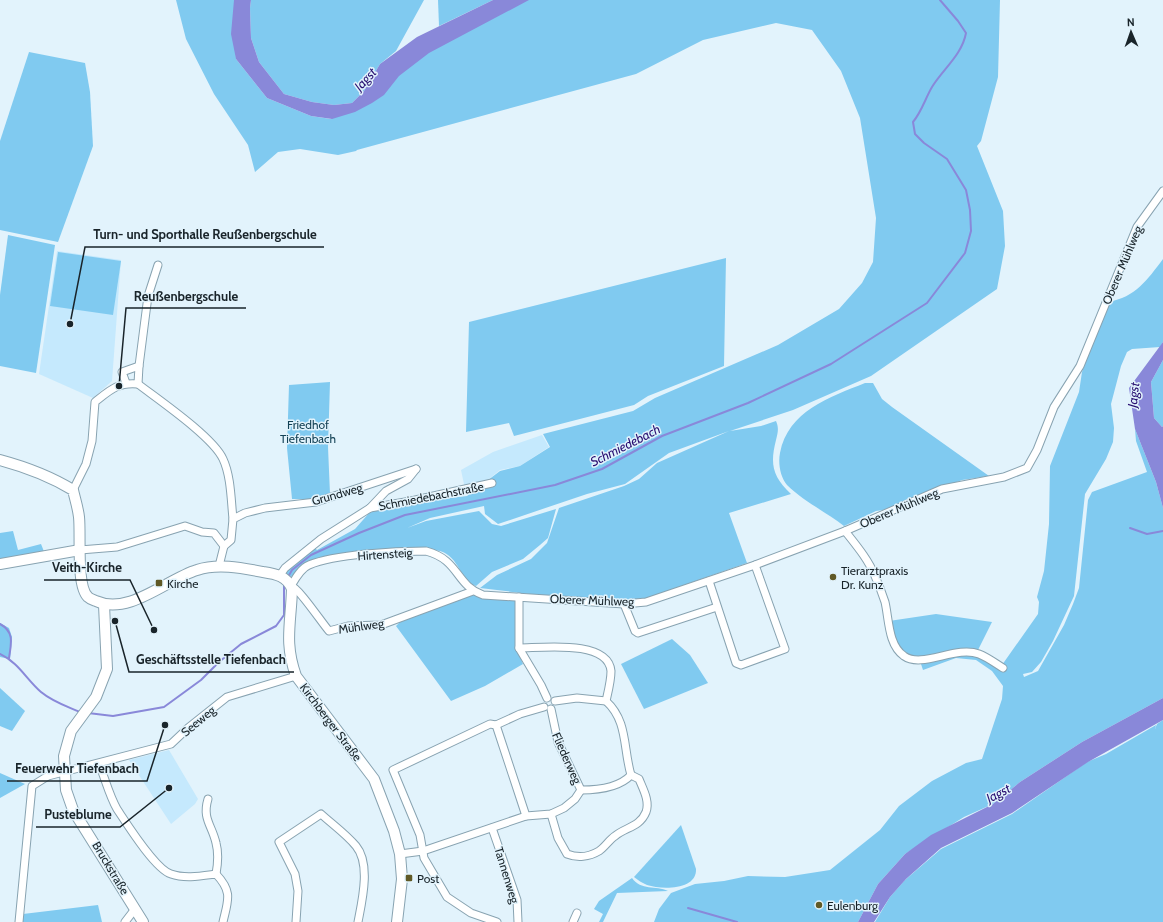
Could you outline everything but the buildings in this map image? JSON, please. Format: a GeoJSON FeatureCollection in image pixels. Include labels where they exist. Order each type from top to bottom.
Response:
{"type":"FeatureCollection","features":[{"type":"Feature","properties":{"kind":"main road"},"geometry":{"type":"LineString","coordinates":[[0,460],[26,467],[48,476],[73,490],[79,516],[80,570],[83,588],[88,598],[104,605],[120,604],[134,600],[197,570],[219,566],[286,580]]}},
{"type":"Feature","properties":{"kind":"main road"},"geometry":{"type":"LineString","coordinates":[[0,564],[80,550]]}},
{"type":"Feature","properties":{"kind":"main road","name":"Kirchberger Straße"},"geometry":{"type":"LineString","coordinates":[[286,580],[292,601],[288,643],[289,656],[296,676],[374,779],[394,830],[400,854],[402,879],[397,922]]}},
{"type":"Feature","properties":{"kind":"main road","name":"Bruckstraße"},"geometry":{"type":"LineString","coordinates":[[104,605],[107,669],[96,697],[71,731],[66,741],[64,756],[66,790],[73,810],[143,922]]}},
{"type":"Feature","properties":{"kind":"street","name":"Oberer Mühlweg"},"geometry":{"type":"LineString","coordinates":[[473,591],[483,594],[624,604],[646,602],[754,565],[845,531],[942,489],[1004,477],[1027,468],[1037,450],[1054,407],[1080,366],[1137,227],[1163,192]]}},
{"type":"Feature","properties":{"kind":"street"},"geometry":{"type":"LineString","coordinates":[[138,384],[148,296],[158,265]]}},
{"type":"Feature","properties":{"kind":"street"},"geometry":{"type":"LineString","coordinates":[[126,383],[122,372],[139,366]]}},
{"type":"Feature","properties":{"kind":"street"},"geometry":{"type":"LineString","coordinates":[[73,490],[86,464],[92,441],[95,402],[109,391],[126,383],[138,384],[207,438],[223,458],[230,487],[233,519],[231,540],[224,546],[219,566]]}},
{"type":"Feature","properties":{"kind":"street","name":"Grundweg"},"geometry":{"type":"LineString","coordinates":[[233,519],[245,513],[265,508],[316,502],[416,468]]}},
{"type":"Feature","properties":{"kind":"street","name":"Schmiedebachstraße"},"geometry":{"type":"LineString","coordinates":[[286,580],[285,568],[320,539],[370,508],[386,491],[408,479],[416,468]]}},
{"type":"Feature","properties":{"kind":"street","name":"Schmiedebachstraße"},"geometry":{"type":"LineString","coordinates":[[370,508],[411,502],[492,483]]}},
{"type":"Feature","properties":{"kind":"street"},"geometry":{"type":"LineString","coordinates":[[80,550],[117,547],[185,526],[202,532],[214,533],[224,546]]}},
{"type":"Feature","properties":{"kind":"street"},"geometry":{"type":"LineString","coordinates":[[845,531],[866,559],[875,575],[885,603],[891,634],[896,646],[904,656],[919,660],[959,651],[978,653],[1002,668]]}},
{"type":"Feature","properties":{"kind":"street","name":"Hirtensteig"},"geometry":{"type":"LineString","coordinates":[[286,580],[295,578],[308,565],[334,558],[426,551],[434,553],[450,562],[467,586],[473,591]]}},
{"type":"Feature","properties":{"kind":"street"},"geometry":{"type":"LineString","coordinates":[[709,581],[736,663],[741,665],[785,649],[754,565]]}},
{"type":"Feature","properties":{"kind":"street","name":"Mühlweg"},"geometry":{"type":"LineString","coordinates":[[286,580],[298,589],[317,618],[329,631],[348,626],[381,625],[473,591]]}},
{"type":"Feature","properties":{"kind":"street"},"geometry":{"type":"LineString","coordinates":[[519,597],[520,648],[542,685],[547,698]]}},
{"type":"Feature","properties":{"kind":"street"},"geometry":{"type":"LineString","coordinates":[[624,604],[635,631],[638,633],[717,607]]}},
{"type":"Feature","properties":{"kind":"street"},"geometry":{"type":"LineString","coordinates":[[520,648],[576,646],[593,651],[608,664],[611,670],[606,701]]}},
{"type":"Feature","properties":{"kind":"street","name":"Seeweg"},"geometry":{"type":"LineString","coordinates":[[20,922],[32,786],[48,776],[64,771],[99,764],[171,744],[188,728],[227,697],[296,676]]}},
{"type":"Feature","properties":{"kind":"street"},"geometry":{"type":"LineString","coordinates":[[547,698],[552,698],[555,701],[577,698],[606,701],[615,709],[625,737],[625,750],[631,775],[639,779],[647,802],[646,811],[642,819],[635,826],[615,835],[600,851],[576,858],[567,854],[558,838],[551,814]]}},
{"type":"Feature","properties":{"kind":"street"},"geometry":{"type":"LineString","coordinates":[[547,698],[543,703],[548,708]]}},
{"type":"Feature","properties":{"kind":"street"},"geometry":{"type":"LineString","coordinates":[[497,922],[471,913],[447,897],[424,858],[420,835],[393,770],[490,724],[496,725],[520,714],[555,706],[555,701]]}},
{"type":"Feature","properties":{"kind":"street","name":"Fliederweg"},"geometry":{"type":"LineString","coordinates":[[400,854],[423,852],[526,816],[551,814],[564,808],[575,799],[581,790],[558,742],[548,708]]}},
{"type":"Feature","properties":{"kind":"street"},"geometry":{"type":"LineString","coordinates":[[496,725],[526,816]]}},
{"type":"Feature","properties":{"kind":"street"},"geometry":{"type":"LineString","coordinates":[[99,764],[117,808],[158,867],[179,876],[193,877],[216,874]]}},
{"type":"Feature","properties":{"kind":"street"},"geometry":{"type":"LineString","coordinates":[[581,790],[606,788],[627,779],[631,775]]}},
{"type":"Feature","properties":{"kind":"street"},"geometry":{"type":"LineString","coordinates":[[208,799],[205,817],[216,842],[219,858],[216,874]]}},
{"type":"Feature","properties":{"kind":"street"},"geometry":{"type":"LineString","coordinates":[[296,922],[298,891],[295,874],[279,842],[321,814],[356,846],[362,861],[364,882],[358,922]]}},
{"type":"Feature","properties":{"kind":"street","name":"Tannenweg"},"geometry":{"type":"LineString","coordinates":[[492,828],[517,900],[518,922]]}},
{"type":"Feature","properties":{"kind":"street"},"geometry":{"type":"LineString","coordinates":[[216,874],[225,884],[229,896],[223,922]]}},
{"type":"Feature","properties":{"kind":"street"},"geometry":{"type":"LineString","coordinates":[[125,922],[136,909]]}},
{"type":"Feature","properties":{"kind":"street"},"geometry":{"type":"LineString","coordinates":[[573,922],[578,913]]}},
{"type":"Feature","properties":{"kind":"shaded area"},"geometry":{"type":"Polygon","coordinates":[[[57,251],[121,260],[112,381],[93,398],[39,374],[57,251]]]}},
{"type":"Feature","properties":{"kind":"shaded area"},"geometry":{"type":"Polygon","coordinates":[[[542,435],[549,447],[520,466],[500,470],[484,483],[465,489],[461,470],[493,452],[542,435]]]}},
{"type":"Feature","properties":{"kind":"shaded area"},"geometry":{"type":"Polygon","coordinates":[[[169,750],[198,799],[195,804],[171,824],[129,760],[169,750]]]}},
{"type":"Feature","properties":{"kind":"green space"},"geometry":{"type":"Polygon","coordinates":[[[176,0],[234,0],[236,59],[267,98],[311,116],[331,119],[404,64],[517,0],[1000,0],[998,77],[981,141],[977,146],[1003,211],[1005,246],[997,289],[871,376],[793,410],[730,431],[761,426],[776,421],[778,430],[773,456],[774,469],[780,481],[791,494],[729,513],[747,563],[647,598],[627,600],[585,599],[480,588],[497,575],[531,559],[547,543],[559,508],[624,486],[639,479],[657,463],[729,431],[669,453],[625,484],[587,494],[498,524],[485,514],[484,506],[430,518],[407,528],[426,521],[479,511],[492,524],[501,526],[556,509],[548,538],[523,559],[492,572],[476,586],[466,579],[456,563],[447,554],[440,551],[417,549],[379,550],[318,558],[303,566],[291,577],[285,573],[314,547],[317,550],[355,529],[370,512],[416,502],[467,496],[500,471],[520,466],[550,447],[543,434],[633,411],[655,398],[778,345],[839,309],[862,283],[873,262],[876,218],[860,118],[841,71],[812,30],[776,23],[703,40],[636,74],[356,151],[338,155],[300,149],[278,152],[255,172],[248,145],[214,94],[186,39],[176,0]]]}},
{"type":"Feature","properties":{"kind":"green space"},"geometry":{"type":"Polygon","coordinates":[[[251,0],[424,0],[396,51],[380,64],[364,91],[352,103],[334,105],[312,102],[284,94],[259,62],[251,38],[251,0]]]}},
{"type":"Feature","properties":{"kind":"green space"},"geometry":{"type":"Polygon","coordinates":[[[438,0],[493,0],[439,26],[438,0]]]}},
{"type":"Feature","properties":{"kind":"green space"},"geometry":{"type":"Polygon","coordinates":[[[29,52],[85,63],[90,92],[93,146],[58,242],[0,230],[0,141],[29,52]]]}},
{"type":"Feature","properties":{"kind":"green space"},"geometry":{"type":"Polygon","coordinates":[[[8,235],[55,245],[36,373],[0,366],[0,295],[8,235]]]}},
{"type":"Feature","properties":{"kind":"green space"},"geometry":{"type":"Polygon","coordinates":[[[58,252],[121,261],[113,315],[50,306],[58,252]]]}},
{"type":"Feature","properties":{"kind":"green space"},"geometry":{"type":"Polygon","coordinates":[[[726,258],[724,366],[648,396],[634,405],[514,436],[509,423],[466,432],[469,322],[726,258]]]}},
{"type":"Feature","properties":{"kind":"green space"},"geometry":{"type":"Polygon","coordinates":[[[1163,259],[1163,342],[1160,347],[1132,349],[1127,352],[1121,366],[1111,404],[1114,428],[1113,442],[1106,459],[1085,494],[1074,596],[1053,641],[1041,662],[1032,672],[1023,674],[1024,677],[1038,671],[1064,625],[1073,604],[1079,588],[1088,500],[1092,492],[1147,472],[1136,441],[1135,429],[1156,482],[1163,508],[1163,698],[1082,742],[1020,782],[993,804],[964,817],[905,854],[878,884],[858,922],[654,922],[659,909],[671,893],[695,884],[724,881],[748,876],[785,877],[830,870],[880,830],[899,806],[932,781],[966,763],[982,759],[1002,699],[1003,686],[992,671],[976,660],[956,658],[923,670],[920,661],[900,649],[889,621],[936,614],[992,622],[977,652],[1002,665],[1038,614],[1039,602],[1037,597],[1044,571],[1049,524],[1050,466],[1079,392],[1082,372],[1108,302],[1118,300],[1133,292],[1146,281],[1163,259]]]}},
{"type":"Feature","properties":{"kind":"green space"},"geometry":{"type":"Polygon","coordinates":[[[1163,360],[1162,427],[1154,418],[1151,382],[1163,360]]]}},
{"type":"Feature","properties":{"kind":"green space","name":"Friedhof Tiefenbach"},"geometry":{"type":"Polygon","coordinates":[[[330,382],[328,447],[330,494],[312,499],[292,499],[287,448],[289,385],[330,382]]]}},
{"type":"Feature","properties":{"kind":"green space"},"geometry":{"type":"Polygon","coordinates":[[[865,383],[873,383],[882,399],[989,476],[962,480],[883,510],[876,511],[844,526],[793,491],[785,482],[779,465],[780,453],[792,426],[801,416],[825,400],[865,383]]]}},
{"type":"Feature","properties":{"kind":"green space"},"geometry":{"type":"Polygon","coordinates":[[[13,531],[18,550],[41,544],[45,554],[0,562],[0,533],[13,531]]]}},
{"type":"Feature","properties":{"kind":"green space"},"geometry":{"type":"Polygon","coordinates":[[[477,595],[515,600],[515,642],[523,664],[485,686],[451,701],[396,626],[399,623],[399,619],[465,596],[477,595]]]}},
{"type":"Feature","properties":{"kind":"green space"},"geometry":{"type":"Polygon","coordinates":[[[0,623],[9,628],[12,637],[10,659],[0,657],[0,623]]]}},
{"type":"Feature","properties":{"kind":"green space"},"geometry":{"type":"Polygon","coordinates":[[[672,639],[690,655],[708,683],[644,709],[621,664],[672,639]]]}},
{"type":"Feature","properties":{"kind":"green space"},"geometry":{"type":"Polygon","coordinates":[[[0,688],[25,711],[12,731],[0,726],[0,688]]]}},
{"type":"Feature","properties":{"kind":"green space"},"geometry":{"type":"Polygon","coordinates":[[[1163,720],[1163,922],[875,922],[890,897],[905,880],[941,849],[1012,814],[1087,762],[1106,754],[1156,725],[1155,729],[1157,724],[1163,720]]]}},
{"type":"Feature","properties":{"kind":"green space"},"geometry":{"type":"Polygon","coordinates":[[[0,773],[25,784],[0,798],[0,773]]]}},
{"type":"Feature","properties":{"kind":"green space"},"geometry":{"type":"Polygon","coordinates":[[[681,825],[696,869],[695,876],[691,881],[678,887],[661,888],[647,885],[634,877],[681,825]]]}},
{"type":"Feature","properties":{"kind":"green space"},"geometry":{"type":"Polygon","coordinates":[[[632,878],[640,885],[668,891],[617,893],[603,922],[599,922],[603,914],[594,909],[599,901],[632,878]]]}},
{"type":"Feature","properties":{"kind":"green space"},"geometry":{"type":"Polygon","coordinates":[[[98,905],[102,922],[22,922],[23,914],[98,905]]]}},
{"type":"Feature","properties":{"kind":"water"},"geometry":{"type":"Polygon","coordinates":[[[234,0],[251,0],[251,38],[259,62],[284,94],[312,102],[334,105],[352,103],[364,91],[380,64],[417,37],[493,0],[529,0],[429,53],[399,76],[384,95],[372,103],[355,112],[332,119],[311,116],[267,98],[236,59],[231,34],[234,0]]]}},
{"type":"Feature","properties":{"kind":"water","name":"Jagst"},"geometry":{"type":"Polygon","coordinates":[[[1163,342],[1163,360],[1151,382],[1154,418],[1162,427],[1163,426],[1163,508],[1156,482],[1135,429],[1129,388],[1163,342]]]}},
{"type":"Feature","properties":{"kind":"water"},"geometry":{"type":"Polygon","coordinates":[[[1163,698],[1163,720],[1088,762],[1012,813],[941,848],[906,879],[890,897],[874,922],[858,922],[878,884],[905,854],[931,835],[993,804],[1020,782],[1082,742],[1163,698]]]}},
{"type":"Feature","properties":{"kind":"waterway","name":"Schmiedebach"},"geometry":{"type":"LineString","coordinates":[[288,577],[292,570],[311,555],[359,533],[405,515],[555,485],[602,469],[662,436],[748,403],[831,364],[927,303],[965,253],[971,231],[970,210],[966,190],[947,159],[924,143],[915,134],[913,122],[919,114],[936,80],[952,62],[961,48],[966,33],[940,0]]}},
{"type":"Feature","properties":{"kind":"waterway"},"geometry":{"type":"LineString","coordinates":[[1130,528],[1147,534],[1163,531]]}},
{"type":"Feature","properties":{"kind":"waterway","name":"Schmiedebach"},"geometry":{"type":"LineString","coordinates":[[88,713],[113,716],[164,707],[201,680],[219,662],[241,644],[276,626],[284,615],[284,583]]}},
{"type":"Feature","properties":{"kind":"waterway"},"geometry":{"type":"LineString","coordinates":[[0,624],[5,627],[10,635],[11,643],[9,658]]}},
{"type":"Feature","properties":{"kind":"waterway","name":"Schmiedebach"},"geometry":{"type":"LineString","coordinates":[[0,654],[12,662],[41,692],[60,704],[80,712]]}},
{"type":"Feature","properties":{"kind":"waterway"},"geometry":{"type":"LineString","coordinates":[[688,908],[737,922]]}},
{"type":"Feature","properties":{"kind":"place","name":"Turn- und Sporthalle Reußenbergschule"},"geometry":{"type":"Point","coordinates":[70,324]}},
{"type":"Feature","properties":{"kind":"place","name":"Reußenbergschule"},"geometry":{"type":"Point","coordinates":[119,386]}},
{"type":"Feature","properties":{"kind":"place","name":"Tierarztpraxis Dr. Kunz"},"geometry":{"type":"Point","coordinates":[833,577]}},
{"type":"Feature","properties":{"kind":"place","name":"Kirche"},"geometry":{"type":"Point","coordinates":[159,583]}},
{"type":"Feature","properties":{"kind":"place","name":"Geschäftsstelle Tiefenbach"},"geometry":{"type":"Point","coordinates":[115,621]}},
{"type":"Feature","properties":{"kind":"place","name":"Veith-Kirche"},"geometry":{"type":"Point","coordinates":[154,630]}},
{"type":"Feature","properties":{"kind":"place","name":"Feuerwehr Tiefenbach"},"geometry":{"type":"Point","coordinates":[165,725]}},
{"type":"Feature","properties":{"kind":"place","name":"Pusteblume"},"geometry":{"type":"Point","coordinates":[169,788]}},
{"type":"Feature","properties":{"kind":"place","name":"Post"},"geometry":{"type":"Point","coordinates":[409,878]}},
{"type":"Feature","properties":{"kind":"place","name":"Eulenburg"},"geometry":{"type":"Point","coordinates":[819,905]}}]}
